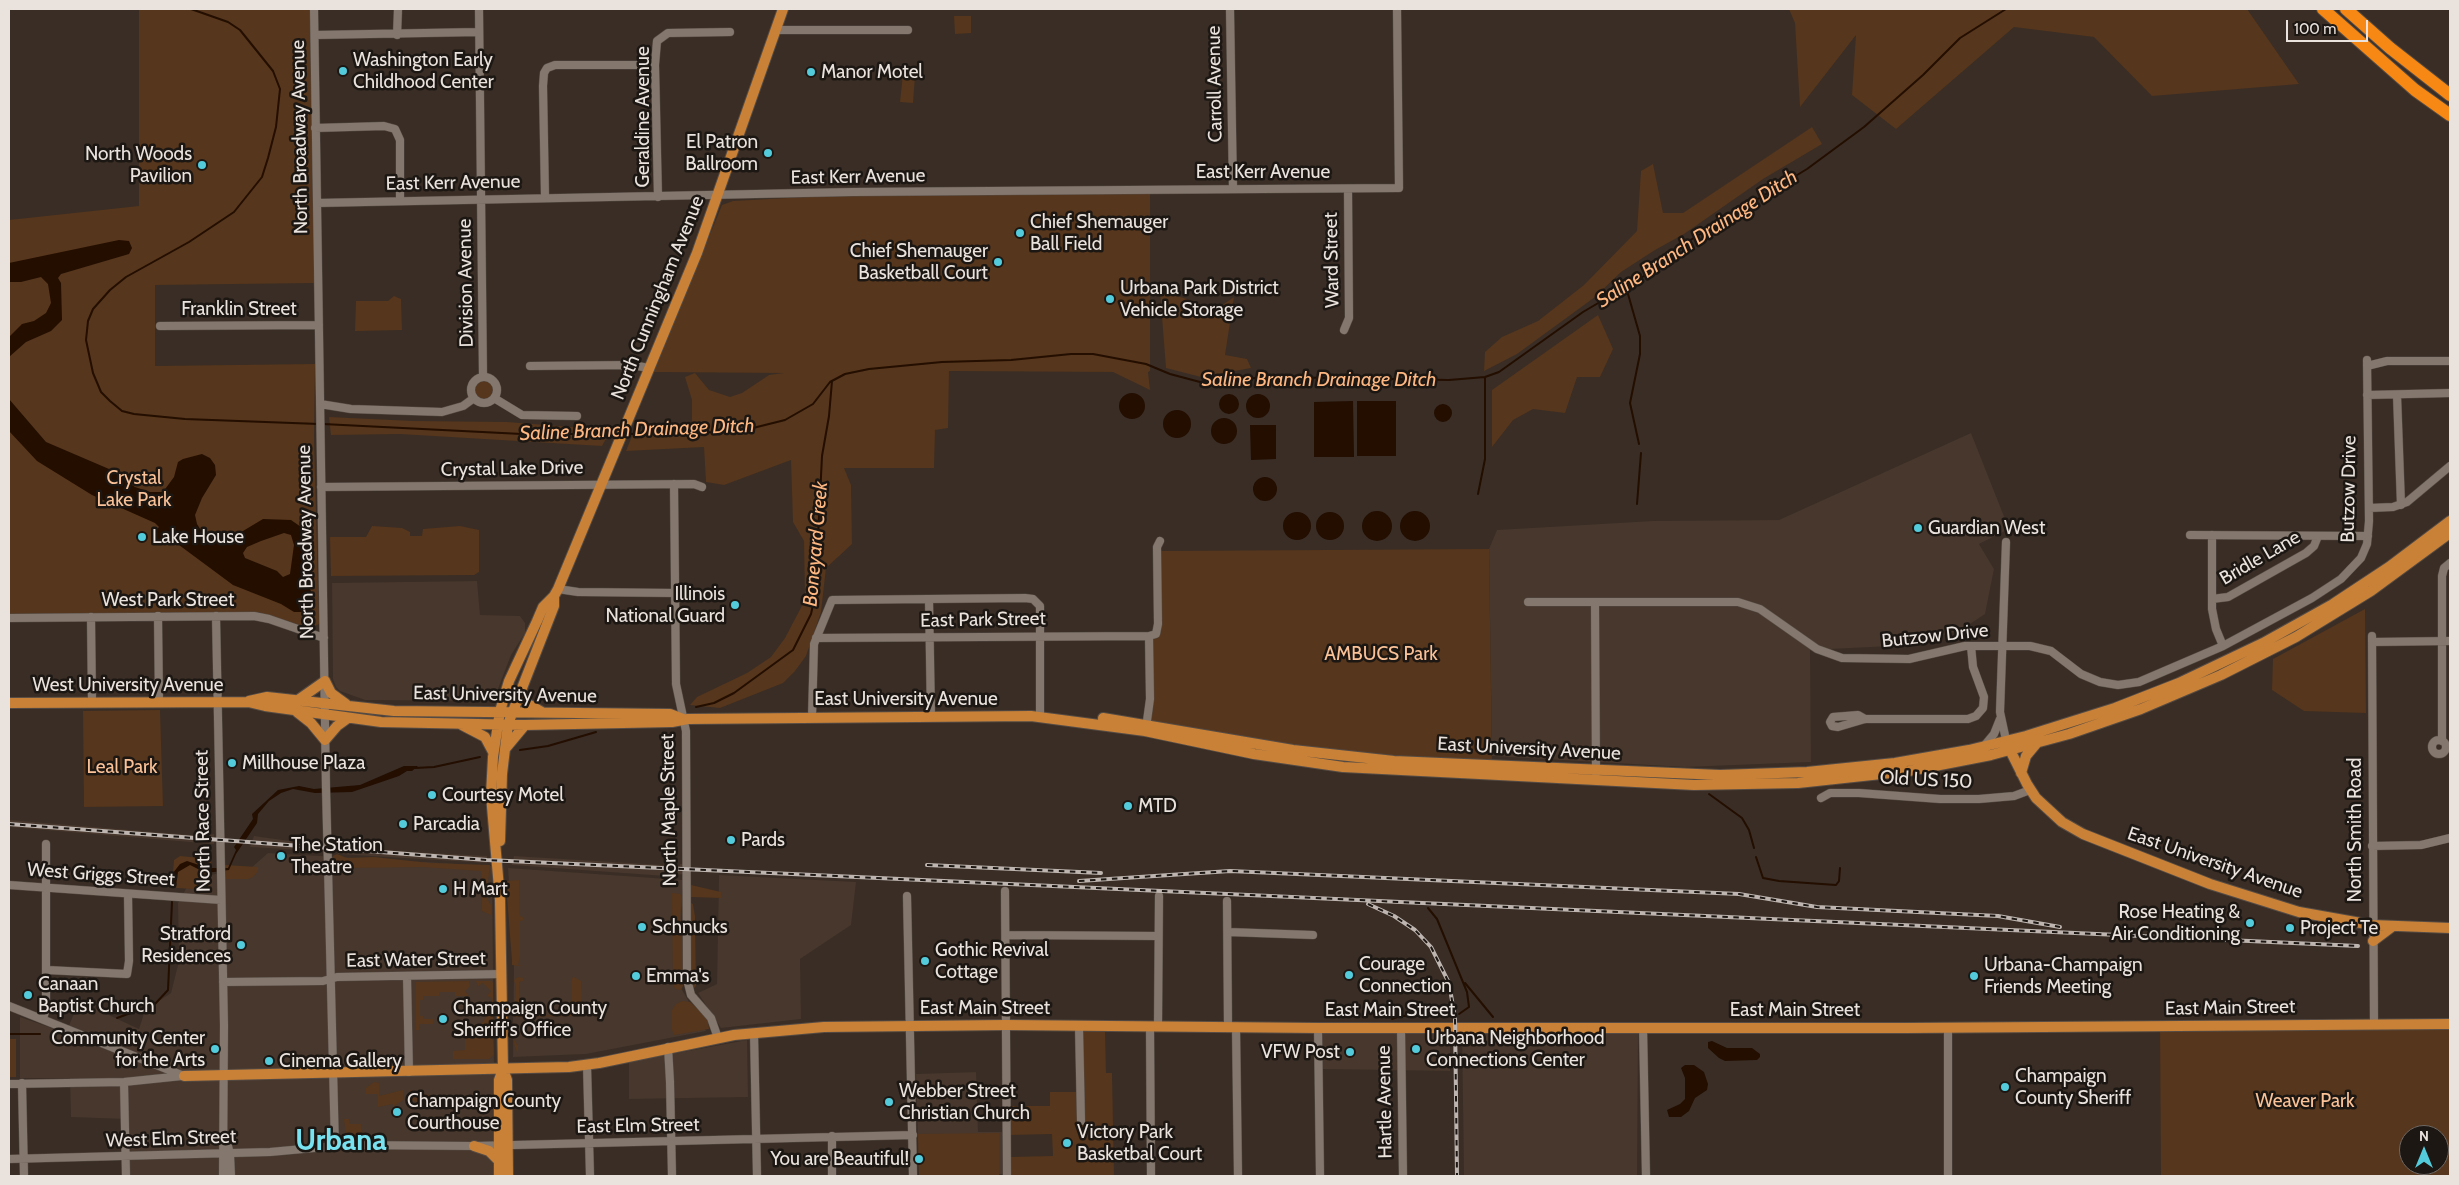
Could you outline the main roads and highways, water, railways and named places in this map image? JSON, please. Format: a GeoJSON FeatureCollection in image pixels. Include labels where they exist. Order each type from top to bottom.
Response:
{"type":"FeatureCollection","features":[{"type":"Feature","properties":{"kind":"highway"},"geometry":{"type":"LineString","coordinates":[[2323,9],[2450,123]]}},
{"type":"Feature","properties":{"kind":"highway"},"geometry":{"type":"LineString","coordinates":[[2346,9],[2390,48],[2450,95]]}},
{"type":"Feature","properties":{"kind":"highway"},"geometry":{"type":"LineString","coordinates":[[2415,90],[2450,115]]}},
{"type":"Feature","properties":{"kind":"main road","name":"North Cunningham Avenue"},"geometry":{"type":"LineString","coordinates":[[503,724],[512,712],[554,606],[556,592],[718,196],[783,9]]}},
{"type":"Feature","properties":{"kind":"main road"},"geometry":{"type":"LineString","coordinates":[[2006,740],[2118,707],[2222,664],[2333,604],[2389,567],[2450,521]]}},
{"type":"Feature","properties":{"kind":"main road"},"geometry":{"type":"LineString","coordinates":[[2010,751],[2141,710],[2251,661],[2356,601],[2450,533]]}},
{"type":"Feature","properties":{"kind":"main road","name":"North Cunningham Avenue"},"geometry":{"type":"LineString","coordinates":[[503,724],[500,711],[509,681],[543,607],[556,592]]}},
{"type":"Feature","properties":{"kind":"main road"},"geometry":{"type":"LineString","coordinates":[[298,700],[325,681],[331,693],[349,706]]}},
{"type":"Feature","properties":{"kind":"main road"},"geometry":{"type":"LineString","coordinates":[[519,691],[528,704],[543,712]]}},
{"type":"Feature","properties":{"kind":"main road","name":"West University Avenue"},"geometry":{"type":"LineString","coordinates":[[248,702],[267,697],[325,703]]}},
{"type":"Feature","properties":{"kind":"main road","name":"West University Avenue"},"geometry":{"type":"LineString","coordinates":[[9,703],[248,702],[325,715]]}},
{"type":"Feature","properties":{"kind":"main road","name":"East University Avenue"},"geometry":{"type":"LineString","coordinates":[[325,703],[394,711],[670,714],[683,719]]}},
{"type":"Feature","properties":{"kind":"main road"},"geometry":{"type":"LineString","coordinates":[[294,710],[311,723],[325,740],[337,726],[348,718]]}},
{"type":"Feature","properties":{"kind":"main road","name":"East University Avenue"},"geometry":{"type":"LineString","coordinates":[[325,715],[401,723],[457,722],[526,725],[672,722],[683,719],[1040,717],[1146,727],[1340,756],[1720,785],[1798,783],[1909,771],[2010,751]]}},
{"type":"Feature","properties":{"kind":"main road"},"geometry":{"type":"LineString","coordinates":[[457,722],[485,737],[493,752]]}},
{"type":"Feature","properties":{"kind":"main road"},"geometry":{"type":"LineString","coordinates":[[497,855],[500,844],[504,750],[503,724]]}},
{"type":"Feature","properties":{"kind":"main road"},"geometry":{"type":"LineString","coordinates":[[503,724],[493,752],[491,795],[497,855],[502,974],[503,1069],[499,1080],[503,1144],[508,1176]]}},
{"type":"Feature","properties":{"kind":"main road"},"geometry":{"type":"LineString","coordinates":[[504,750],[526,725]]}},
{"type":"Feature","properties":{"kind":"main road","name":"East University Avenue"},"geometry":{"type":"LineString","coordinates":[[1596,775],[1720,775],[1807,772],[1895,763],[2006,740],[2030,790],[2044,807],[2069,827],[2155,863],[2269,904],[2324,917],[2372,925],[2450,928]]}},
{"type":"Feature","properties":{"kind":"main road"},"geometry":{"type":"LineString","coordinates":[[2021,774],[2026,756],[2037,743]]}},
{"type":"Feature","properties":{"kind":"main road"},"geometry":{"type":"LineString","coordinates":[[2373,941],[2393,926]]}},
{"type":"Feature","properties":{"kind":"main road","name":"East Main Street"},"geometry":{"type":"LineString","coordinates":[[184,1076],[409,1072],[587,1065],[718,1038],[824,1027],[1006,1025],[1318,1028],[1948,1027],[2450,1024]]}},
{"type":"Feature","properties":{"kind":"main road"},"geometry":{"type":"LineString","coordinates":[[499,1176],[499,1161],[503,1144]]}},
{"type":"Feature","properties":{"kind":"main road"},"geometry":{"type":"LineString","coordinates":[[474,1146],[491,1152],[499,1161]]}},
{"type":"Feature","properties":{"kind":"waterway","name":"Saline Branch Drainage Ditch"},"geometry":{"type":"LineString","coordinates":[[191,9],[228,22],[240,30],[273,71],[280,89],[276,127],[268,158],[262,177],[234,212],[189,242],[126,277],[110,290],[93,309],[88,321],[86,340],[93,373],[101,392],[122,411],[134,414],[185,419],[319,424]]}},
{"type":"Feature","properties":{"kind":"waterway","name":"Saline Branch Drainage Ditch"},"geometry":{"type":"LineString","coordinates":[[626,434],[745,430],[785,420],[813,404],[830,382],[845,374],[869,369],[942,362],[1011,360],[1071,354],[1093,354],[1146,364],[1170,374],[1200,382],[1271,377],[1449,380],[1485,377],[1499,372],[1583,312],[1644,276],[1679,247],[1807,169],[1864,127],[1923,75],[1960,38],[2006,9]]}},
{"type":"Feature","properties":{"kind":"waterway"},"geometry":{"type":"LineString","coordinates":[[1626,287],[1640,336],[1640,354],[1630,403],[1639,444]]}},
{"type":"Feature","properties":{"kind":"waterway"},"geometry":{"type":"LineString","coordinates":[[1478,494],[1485,459],[1485,377]]}},
{"type":"Feature","properties":{"kind":"waterway","name":"Boneyard Creek"},"geometry":{"type":"LineString","coordinates":[[696,707],[714,703],[734,693],[793,650],[811,614],[815,596],[822,456],[829,416],[832,381]]}},
{"type":"Feature","properties":{"kind":"waterway","name":"Saline Branch Drainage Ditch"},"geometry":{"type":"LineString","coordinates":[[323,424],[522,434],[618,434]]}},
{"type":"Feature","properties":{"kind":"waterway"},"geometry":{"type":"LineString","coordinates":[[1637,504],[1641,453]]}},
{"type":"Feature","properties":{"kind":"waterway","name":"Boneyard Creek"},"geometry":{"type":"LineString","coordinates":[[520,750],[548,746],[596,732]]}},
{"type":"Feature","properties":{"kind":"waterway","name":"Boneyard Creek"},"geometry":{"type":"LineString","coordinates":[[415,768],[434,767],[480,757]]}},
{"type":"Feature","properties":{"kind":"waterway"},"geometry":{"type":"LineString","coordinates":[[1709,794],[1742,818],[1749,830],[1754,848]]}},
{"type":"Feature","properties":{"kind":"waterway"},"geometry":{"type":"LineString","coordinates":[[1756,857],[1763,878],[1779,881],[1836,885],[1839,881],[1840,868]]}},
{"type":"Feature","properties":{"kind":"waterway","name":"Boneyard Creek"},"geometry":{"type":"LineString","coordinates":[[117,1018],[155,1004],[168,990],[172,902]]}},
{"type":"Feature","properties":{"kind":"waterway"},"geometry":{"type":"LineString","coordinates":[[1428,908],[1437,919],[1467,992],[1469,1007],[1459,1014]]}},
{"type":"Feature","properties":{"kind":"waterway"},"geometry":{"type":"LineString","coordinates":[[1465,983],[1493,1017]]}},
{"type":"Feature","properties":{"kind":"waterway"},"geometry":{"type":"LineString","coordinates":[[1392,1019],[1400,1016],[1451,1015]]}},
{"type":"Feature","properties":{"kind":"waterway","name":"Boneyard Creek"},"geometry":{"type":"LineString","coordinates":[[9,1034],[40,1034]]}},
{"type":"Feature","properties":{"kind":"railway"},"geometry":{"type":"LineString","coordinates":[[9,824],[487,860],[2358,946]]}},
{"type":"Feature","properties":{"kind":"railway"},"geometry":{"type":"LineString","coordinates":[[927,865],[1101,873]]}},
{"type":"Feature","properties":{"kind":"railway"},"geometry":{"type":"LineString","coordinates":[[1079,881],[1230,871],[1739,894],[1817,907],[1998,916],[2060,927]]}},
{"type":"Feature","properties":{"kind":"railway"},"geometry":{"type":"LineString","coordinates":[[1368,904],[1394,916],[1415,930],[1431,947],[1449,983],[1455,1018],[1457,1176]]}},
{"type":"Feature","properties":{"kind":"place","name":"Washington Early Childhood Center"},"geometry":{"type":"Point","coordinates":[343,71]}},
{"type":"Feature","properties":{"kind":"place","name":"Manor Motel"},"geometry":{"type":"Point","coordinates":[811,72]}},
{"type":"Feature","properties":{"kind":"place","name":"El Patron Ballroom"},"geometry":{"type":"Point","coordinates":[768,153]}},
{"type":"Feature","properties":{"kind":"place","name":"North Woods Pavilion"},"geometry":{"type":"Point","coordinates":[202,165]}},
{"type":"Feature","properties":{"kind":"place","name":"Chief Shemauger Ball Field"},"geometry":{"type":"Point","coordinates":[1020,233]}},
{"type":"Feature","properties":{"kind":"place","name":"Chief Shemauger Basketball Court"},"geometry":{"type":"Point","coordinates":[998,262]}},
{"type":"Feature","properties":{"kind":"place","name":"Urbana Park District Vehicle Storage"},"geometry":{"type":"Point","coordinates":[1110,299]}},
{"type":"Feature","properties":{"kind":"place","name":"Guardian West"},"geometry":{"type":"Point","coordinates":[1918,528]}},
{"type":"Feature","properties":{"kind":"place","name":"Lake House"},"geometry":{"type":"Point","coordinates":[142,537]}},
{"type":"Feature","properties":{"kind":"place","name":"Illinois National Guard"},"geometry":{"type":"Point","coordinates":[735,605]}},
{"type":"Feature","properties":{"kind":"place","name":"Millhouse Plaza"},"geometry":{"type":"Point","coordinates":[232,763]}},
{"type":"Feature","properties":{"kind":"place","name":"Courtesy Motel"},"geometry":{"type":"Point","coordinates":[432,795]}},
{"type":"Feature","properties":{"kind":"place","name":"MTD"},"geometry":{"type":"Point","coordinates":[1128,806]}},
{"type":"Feature","properties":{"kind":"place","name":"Parcadia"},"geometry":{"type":"Point","coordinates":[403,824]}},
{"type":"Feature","properties":{"kind":"place","name":"Pards"},"geometry":{"type":"Point","coordinates":[731,840]}},
{"type":"Feature","properties":{"kind":"place","name":"The Station Theatre"},"geometry":{"type":"Point","coordinates":[281,856]}},
{"type":"Feature","properties":{"kind":"place","name":"H Mart"},"geometry":{"type":"Point","coordinates":[443,889]}},
{"type":"Feature","properties":{"kind":"place","name":"Rose Heating & Air Conditioning"},"geometry":{"type":"Point","coordinates":[2250,923]}},
{"type":"Feature","properties":{"kind":"place","name":"Schnucks"},"geometry":{"type":"Point","coordinates":[642,927]}},
{"type":"Feature","properties":{"kind":"place","name":"Project Te"},"geometry":{"type":"Point","coordinates":[2290,928]}},
{"type":"Feature","properties":{"kind":"place","name":"Stratford Residences"},"geometry":{"type":"Point","coordinates":[241,945]}},
{"type":"Feature","properties":{"kind":"place","name":"Gothic Revival Cottage"},"geometry":{"type":"Point","coordinates":[925,961]}},
{"type":"Feature","properties":{"kind":"place","name":"Courage Connection"},"geometry":{"type":"Point","coordinates":[1349,975]}},
{"type":"Feature","properties":{"kind":"place","name":"Emma's"},"geometry":{"type":"Point","coordinates":[636,976]}},
{"type":"Feature","properties":{"kind":"place","name":"Urbana-Champaign Friends Meeting"},"geometry":{"type":"Point","coordinates":[1974,976]}},
{"type":"Feature","properties":{"kind":"place","name":"Canaan Baptist Church"},"geometry":{"type":"Point","coordinates":[28,995]}},
{"type":"Feature","properties":{"kind":"place","name":"Champaign County Sheriff's Office"},"geometry":{"type":"Point","coordinates":[443,1019]}},
{"type":"Feature","properties":{"kind":"place","name":"Community Center for the Arts"},"geometry":{"type":"Point","coordinates":[215,1049]}},
{"type":"Feature","properties":{"kind":"place","name":"Urbana Neighborhood Connections Center"},"geometry":{"type":"Point","coordinates":[1416,1049]}},
{"type":"Feature","properties":{"kind":"place","name":"VFW Post"},"geometry":{"type":"Point","coordinates":[1350,1052]}},
{"type":"Feature","properties":{"kind":"place","name":"Cinema Gallery"},"geometry":{"type":"Point","coordinates":[269,1061]}},
{"type":"Feature","properties":{"kind":"place","name":"Champaign County Sheriff"},"geometry":{"type":"Point","coordinates":[2005,1087]}},
{"type":"Feature","properties":{"kind":"place","name":"Webber Street Christian Church"},"geometry":{"type":"Point","coordinates":[889,1102]}},
{"type":"Feature","properties":{"kind":"place","name":"Champaign County Courthouse"},"geometry":{"type":"Point","coordinates":[397,1112]}},
{"type":"Feature","properties":{"kind":"place","name":"Victory Park Basketbal Court"},"geometry":{"type":"Point","coordinates":[1067,1143]}},
{"type":"Feature","properties":{"kind":"place","name":"You are Beautiful!"},"geometry":{"type":"Point","coordinates":[919,1159]}},
{"type":"Feature","properties":{"kind":"district","name":"Urbana"},"geometry":{"type":"Point","coordinates":[341,1141]}},
{"type":"Feature","properties":{"kind":"park label","name":"Crystal Lake Park"},"geometry":{"type":"Point","coordinates":[134,489]}},
{"type":"Feature","properties":{"kind":"park label","name":"AMBUCS Park"},"geometry":{"type":"Point","coordinates":[1381,654]}},
{"type":"Feature","properties":{"kind":"park label","name":"Leal Park"},"geometry":{"type":"Point","coordinates":[122,767]}},
{"type":"Feature","properties":{"kind":"park label","name":"Weaver Park"},"geometry":{"type":"Point","coordinates":[2305,1101]}}]}
